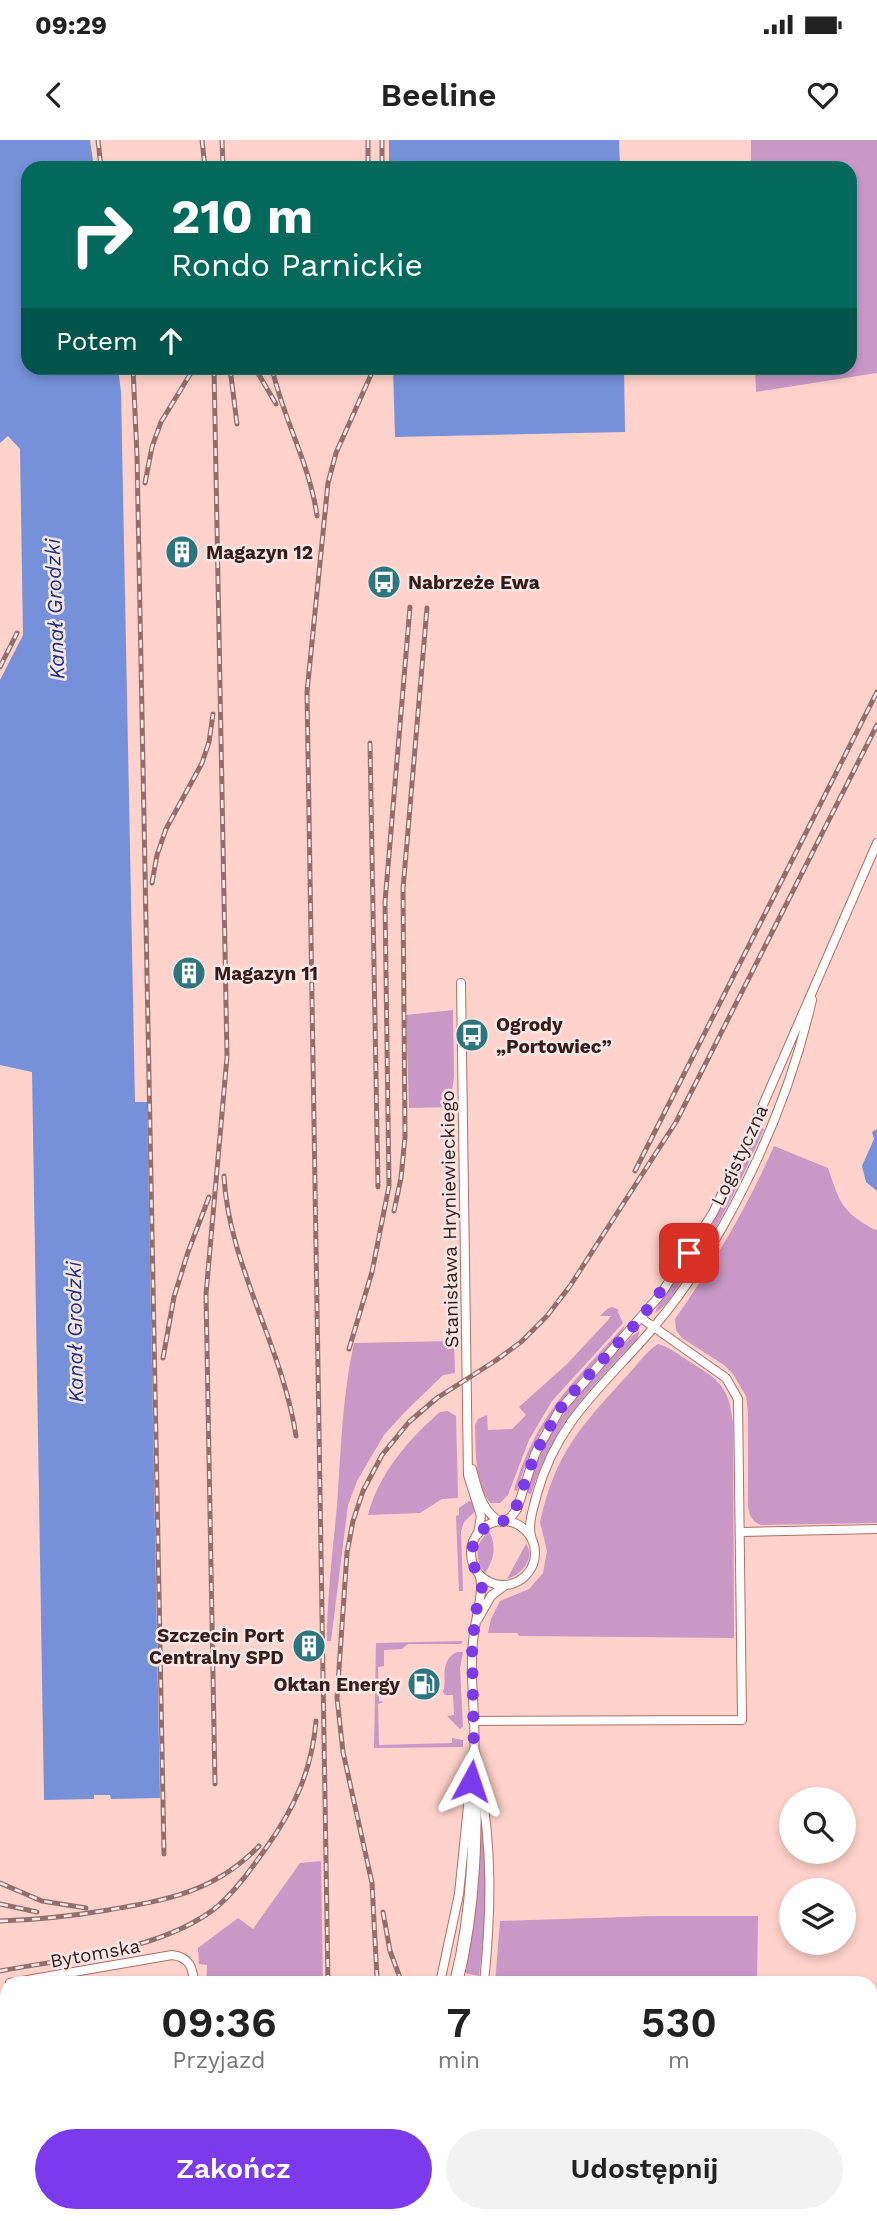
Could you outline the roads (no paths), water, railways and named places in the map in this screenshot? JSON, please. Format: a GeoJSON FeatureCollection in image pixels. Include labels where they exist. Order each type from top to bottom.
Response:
{"type":"FeatureCollection","features":[{"type":"Feature","properties":{"kind":"main road"},"geometry":{"type":"LineString","coordinates":[[457,1976],[467,1929],[473,1874],[474,1755]]}},
{"type":"Feature","properties":{"kind":"street","name":"Logistyczna"},"geometry":{"type":"LineString","coordinates":[[502,1522],[517,1509],[532,1460],[559,1410],[641,1318],[681,1265],[720,1200],[877,843]]}},
{"type":"Feature","properties":{"kind":"street","name":"Logistyczna"},"geometry":{"type":"LineString","coordinates":[[532,1541],[530,1524],[539,1487],[561,1436],[585,1401],[654,1327],[684,1288],[715,1239],[748,1177],[789,1082],[819,977]]}},
{"type":"Feature","properties":{"kind":"street","name":"Stanisława Hryniewieckiego"},"geometry":{"type":"LineString","coordinates":[[461,983],[468,1480],[481,1518],[478,1534]]}},
{"type":"Feature","properties":{"kind":"street"},"geometry":{"type":"LineString","coordinates":[[473,1721],[742,1720],[739,1406],[736,1392],[718,1371],[641,1318]]}},
{"type":"Feature","properties":{"kind":"street","name":"Stanisława Hryniewieckiego"},"geometry":{"type":"LineString","coordinates":[[469,1455],[478,1489],[487,1509],[494,1518],[502,1522]]}},
{"type":"Feature","properties":{"kind":"street"},"geometry":{"type":"LineString","coordinates":[[441,1976],[461,1875],[474,1755],[472,1650],[474,1629],[482,1587],[471,1554],[473,1542],[487,1526],[502,1522],[520,1527],[532,1541],[535,1556],[530,1570],[519,1581],[491,1595],[474,1629]]}},
{"type":"Feature","properties":{"kind":"street"},"geometry":{"type":"LineString","coordinates":[[741,1532],[877,1530]]}},
{"type":"Feature","properties":{"kind":"street"},"geometry":{"type":"LineString","coordinates":[[479,1574],[492,1583],[507,1585]]}},
{"type":"Feature","properties":{"kind":"street"},"geometry":{"type":"LineString","coordinates":[[474,1755],[485,1811],[490,1878],[490,1921],[485,1976]]}},
{"type":"Feature","properties":{"kind":"street","name":"Bytomska"},"geometry":{"type":"LineString","coordinates":[[48,1976],[169,1955],[184,1958],[192,1968],[193,1976]]}},
{"type":"Feature","properties":{"kind":"water","name":"Kanał Grodzki"},"geometry":{"type":"Polygon","coordinates":[[[0,140],[90,140],[93,161],[21,161],[21,375],[119,375],[121,392],[135,1102],[147,1102],[160,1798],[111,1799],[110,1795],[94,1795],[94,1799],[44,1800],[32,1072],[0,1065],[0,680],[23,635],[20,449],[8,436],[0,443],[0,140]]]}},
{"type":"Feature","properties":{"kind":"water"},"geometry":{"type":"Polygon","coordinates":[[[389,140],[619,140],[620,161],[389,161],[389,140]]]}},
{"type":"Feature","properties":{"kind":"water"},"geometry":{"type":"Polygon","coordinates":[[[393,375],[624,375],[625,432],[395,437],[393,375]]]}},
{"type":"Feature","properties":{"kind":"water"},"geometry":{"type":"Polygon","coordinates":[[[877,1129],[877,1191],[866,1182],[862,1166],[874,1139],[872,1132],[877,1129]]]}},
{"type":"Feature","properties":{"kind":"railway"},"geometry":{"type":"LineString","coordinates":[[98,140],[100,161]]}},
{"type":"Feature","properties":{"kind":"railway"},"geometry":{"type":"LineString","coordinates":[[202,140],[204,161]]}},
{"type":"Feature","properties":{"kind":"railway"},"geometry":{"type":"LineString","coordinates":[[222,140],[223,161]]}},
{"type":"Feature","properties":{"kind":"railway"},"geometry":{"type":"LineString","coordinates":[[368,140],[368,161]]}},
{"type":"Feature","properties":{"kind":"railway"},"geometry":{"type":"LineString","coordinates":[[382,140],[382,161]]}},
{"type":"Feature","properties":{"kind":"railway"},"geometry":{"type":"LineString","coordinates":[[133,375],[164,1854]]}},
{"type":"Feature","properties":{"kind":"railway"},"geometry":{"type":"LineString","coordinates":[[145,483],[152,447],[161,422],[190,375]]}},
{"type":"Feature","properties":{"kind":"railway"},"geometry":{"type":"LineString","coordinates":[[214,375],[227,1057],[206,1294],[215,1784]]}},
{"type":"Feature","properties":{"kind":"railway"},"geometry":{"type":"LineString","coordinates":[[231,375],[237,424]]}},
{"type":"Feature","properties":{"kind":"railway"},"geometry":{"type":"LineString","coordinates":[[259,375],[276,404]]}},
{"type":"Feature","properties":{"kind":"railway"},"geometry":{"type":"LineString","coordinates":[[274,375],[309,478],[317,516]]}},
{"type":"Feature","properties":{"kind":"railway"},"geometry":{"type":"LineString","coordinates":[[328,1976],[307,692],[328,483],[336,453],[371,375]]}},
{"type":"Feature","properties":{"kind":"railway"},"geometry":{"type":"LineString","coordinates":[[349,1349],[372,1272],[389,1186],[385,902],[410,607]]}},
{"type":"Feature","properties":{"kind":"railway"},"geometry":{"type":"LineString","coordinates":[[394,1211],[405,1137],[403,889],[427,608]]}},
{"type":"Feature","properties":{"kind":"railway"},"geometry":{"type":"LineString","coordinates":[[0,667],[17,633]]}},
{"type":"Feature","properties":{"kind":"railway"},"geometry":{"type":"LineString","coordinates":[[635,1171],[877,692]]}},
{"type":"Feature","properties":{"kind":"railway"},"geometry":{"type":"LineString","coordinates":[[152,883],[157,855],[166,829],[202,763],[209,742],[213,714]]}},
{"type":"Feature","properties":{"kind":"railway"},"geometry":{"type":"LineString","coordinates":[[377,1976],[372,1883],[343,1752],[337,1698],[347,1553],[353,1521],[363,1491],[382,1455],[409,1422],[437,1398],[521,1342],[547,1316],[570,1286],[676,1122],[877,725]]}},
{"type":"Feature","properties":{"kind":"railway"},"geometry":{"type":"LineString","coordinates":[[370,743],[378,1187]]}},
{"type":"Feature","properties":{"kind":"railway"},"geometry":{"type":"LineString","coordinates":[[224,1176],[235,1241],[280,1370],[296,1436]]}},
{"type":"Feature","properties":{"kind":"railway"},"geometry":{"type":"LineString","coordinates":[[163,1358],[174,1297],[209,1197]]}},
{"type":"Feature","properties":{"kind":"railway"},"geometry":{"type":"LineString","coordinates":[[0,1971],[85,1957],[143,1943],[196,1921],[218,1906],[255,1864],[293,1804],[306,1772],[316,1721]]}},
{"type":"Feature","properties":{"kind":"railway"},"geometry":{"type":"LineString","coordinates":[[0,1921],[81,1914],[189,1892],[225,1874],[259,1846]]}},
{"type":"Feature","properties":{"kind":"railway"},"geometry":{"type":"LineString","coordinates":[[0,1883],[42,1901],[86,1908]]}},
{"type":"Feature","properties":{"kind":"railway"},"geometry":{"type":"LineString","coordinates":[[0,1904],[37,1912]]}},
{"type":"Feature","properties":{"kind":"railway"},"geometry":{"type":"LineString","coordinates":[[383,1912],[390,1951],[399,1976]]}},
{"type":"Feature","properties":{"kind":"place","name":"Magazyn 12"},"geometry":{"type":"Point","coordinates":[182,552]}},
{"type":"Feature","properties":{"kind":"place","name":"Nabrzeże Ewa"},"geometry":{"type":"Point","coordinates":[384,582]}},
{"type":"Feature","properties":{"kind":"place","name":"Magazyn 11"},"geometry":{"type":"Point","coordinates":[189,973]}},
{"type":"Feature","properties":{"kind":"place","name":"Ogrody „Portowiec”"},"geometry":{"type":"Point","coordinates":[472,1035]}},
{"type":"Feature","properties":{"kind":"place","name":"Szczecin Port Centralny SPD"},"geometry":{"type":"Point","coordinates":[309,1646]}},
{"type":"Feature","properties":{"kind":"place","name":"Oktan Energy"},"geometry":{"type":"Point","coordinates":[424,1684]}}]}
